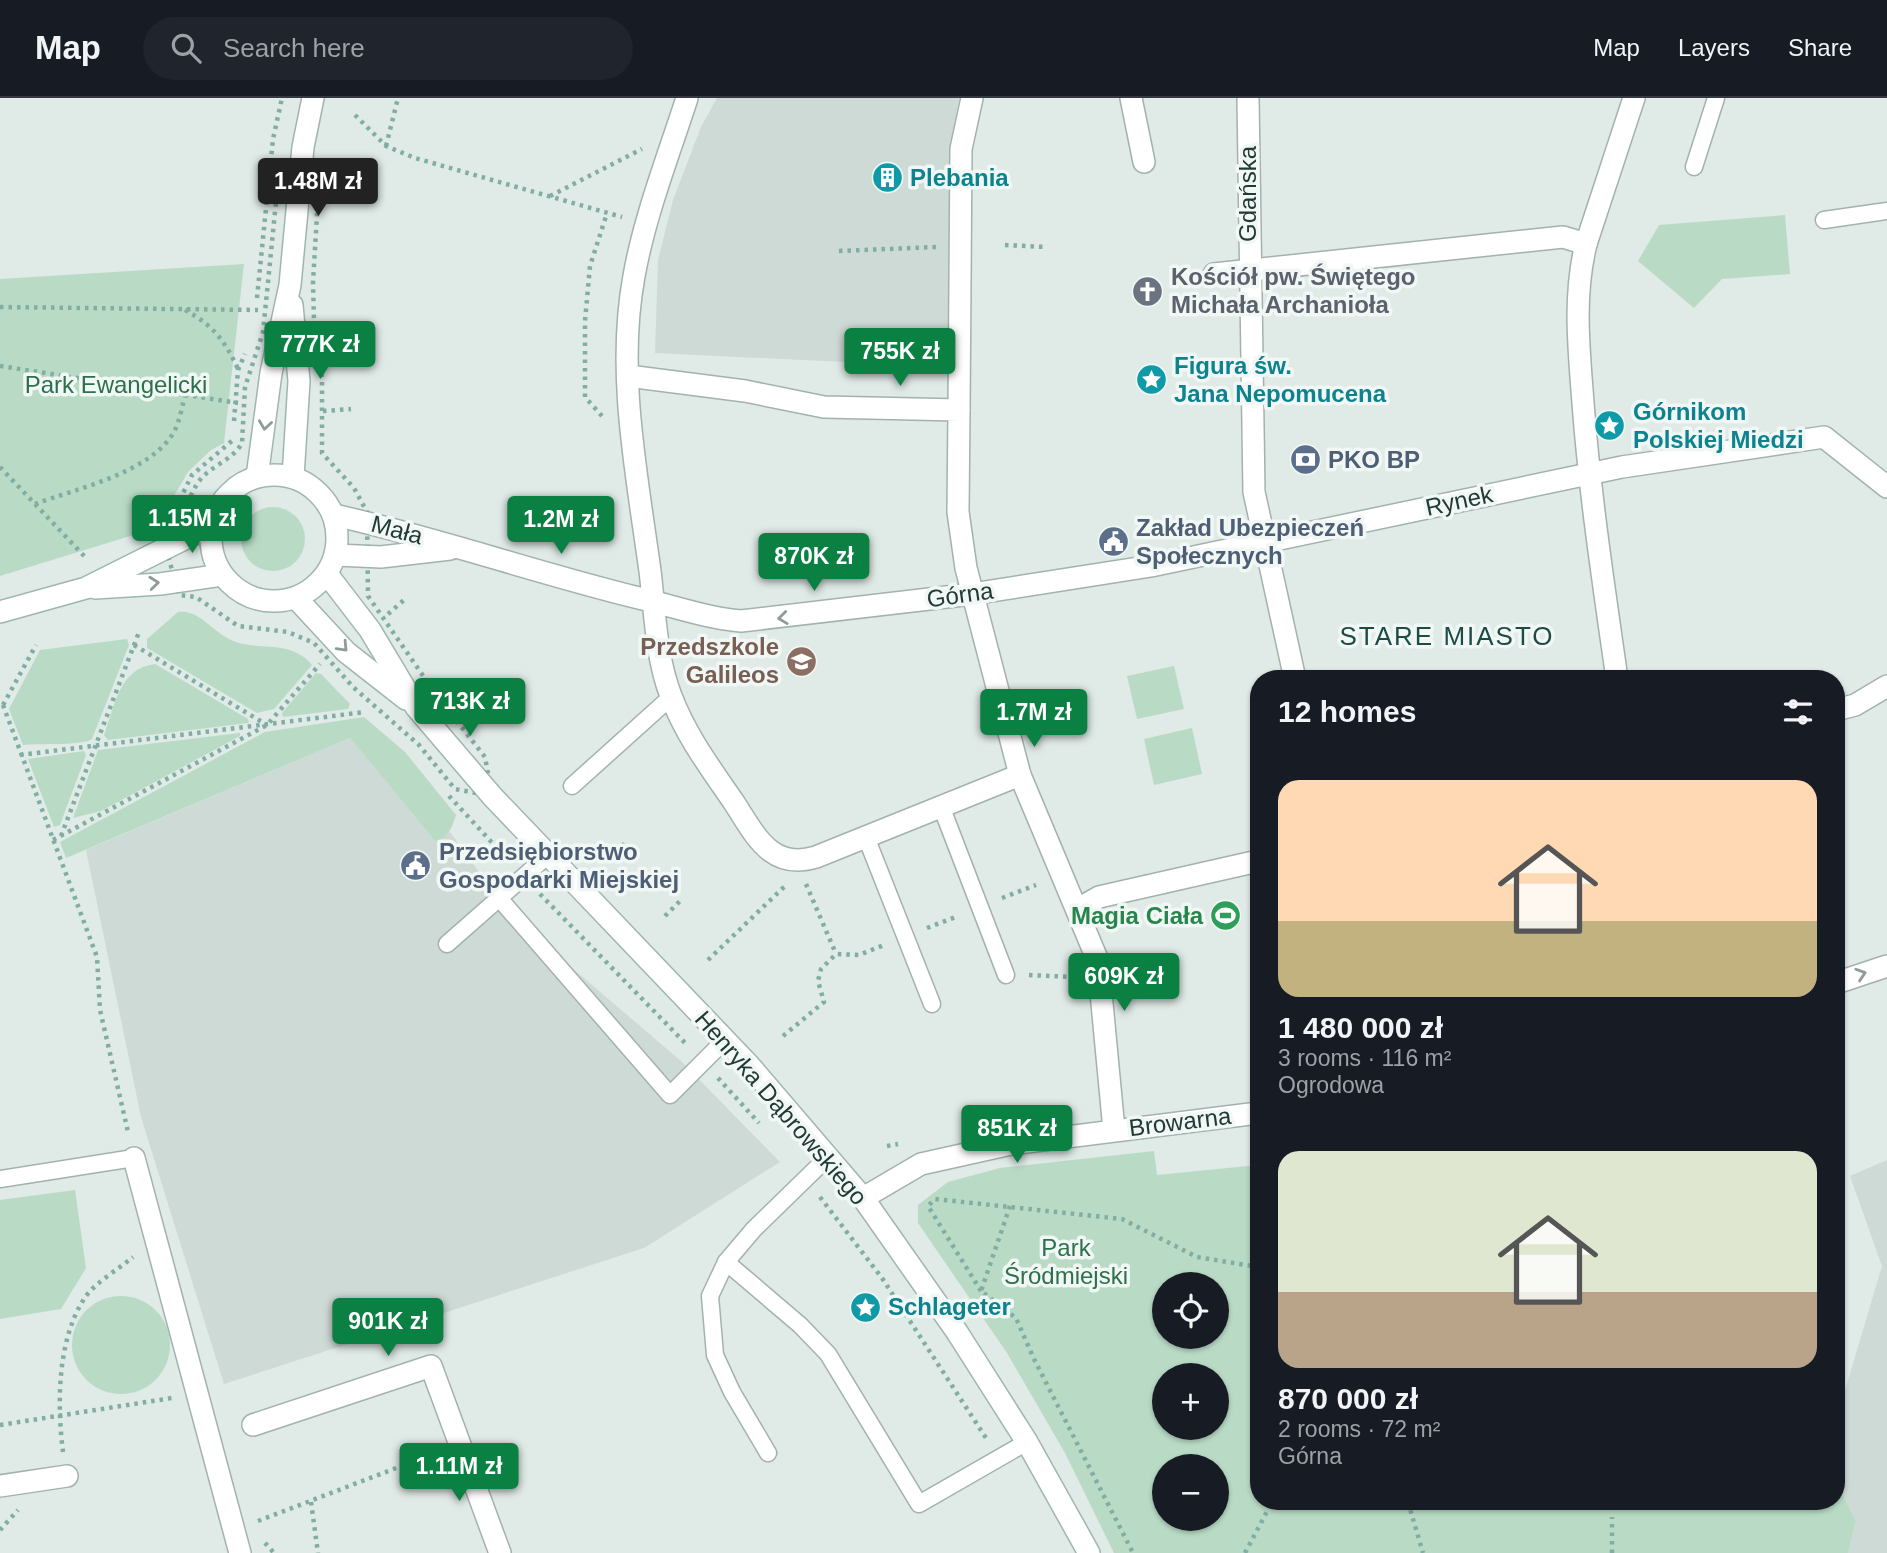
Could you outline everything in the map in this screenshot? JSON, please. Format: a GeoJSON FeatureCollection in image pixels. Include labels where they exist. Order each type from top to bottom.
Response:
{"type":"FeatureCollection","features":[{"type":"Feature","properties":{"kind":"street"},"geometry":{"type":"LineString","coordinates":[[257,477],[271,373],[290,285],[303,147],[313,98]]}},
{"type":"Feature","properties":{"kind":"street"},"geometry":{"type":"LineString","coordinates":[[687,98],[646,223],[632,289],[628,376],[630,420],[660,653],[671,697],[712,770],[771,853],[787,861],[802,861],[1020,775]]}},
{"type":"Feature","properties":{"kind":"street"},"geometry":{"type":"LineString","coordinates":[[972,98],[961,149],[958,512],[972,594],[1020,775],[1098,961],[1114,1130]]}},
{"type":"Feature","properties":{"kind":"street"},"geometry":{"type":"LineString","coordinates":[[1130,98],[1144,162]]}},
{"type":"Feature","properties":{"kind":"street","name":"Gdańska"},"geometry":{"type":"LineString","coordinates":[[1248,98],[1248,271],[1254,492],[1266,541]]}},
{"type":"Feature","properties":{"kind":"street"},"geometry":{"type":"LineString","coordinates":[[1616,670],[1588,474],[1577,325],[1579,276],[1586,244],[1634,98]]}},
{"type":"Feature","properties":{"kind":"street"},"geometry":{"type":"LineString","coordinates":[[1214,274],[1563,237],[1586,244]]}},
{"type":"Feature","properties":{"kind":"street"},"geometry":{"type":"LineString","coordinates":[[290,285],[299,381],[293,477]]}},
{"type":"Feature","properties":{"kind":"street"},"geometry":{"type":"LineString","coordinates":[[628,376],[745,391],[824,407],[959,411]]}},
{"type":"Feature","properties":{"kind":"street","name":"Rynek"},"geometry":{"type":"LineString","coordinates":[[1266,541],[1588,474],[1824,437],[1887,487]]}},
{"type":"Feature","properties":{"kind":"street"},"geometry":{"type":"LineString","coordinates":[[275,474],[293,477],[310,485],[324,498],[334,515],[338,535],[331,564],[319,584],[296,598],[276,602],[255,599],[237,590],[222,575],[211,542],[212,525],[227,495],[241,484],[257,477],[275,474]]}},
{"type":"Feature","properties":{"kind":"street","name":"Mała"},"geometry":{"type":"LineString","coordinates":[[334,515],[654,602]]}},
{"type":"Feature","properties":{"kind":"street"},"geometry":{"type":"LineString","coordinates":[[0,612],[86,588],[212,525]]}},
{"type":"Feature","properties":{"kind":"street"},"geometry":{"type":"LineString","coordinates":[[1266,541],[1293,670]]}},
{"type":"Feature","properties":{"kind":"street","name":"Górna"},"geometry":{"type":"LineString","coordinates":[[654,602],[712,618],[741,621],[972,594],[1151,566],[1266,541]]}},
{"type":"Feature","properties":{"kind":"street","name":"Mała"},"geometry":{"type":"LineString","coordinates":[[331,564],[368,556],[459,548]]}},
{"type":"Feature","properties":{"kind":"street","name":"Henryka Dąbrowskiego"},"geometry":{"type":"LineString","coordinates":[[331,564],[416,707],[547,856],[725,1040],[863,1198],[957,1332],[1027,1442],[1088,1553]]}},
{"type":"Feature","properties":{"kind":"street"},"geometry":{"type":"LineString","coordinates":[[86,588],[222,575]]}},
{"type":"Feature","properties":{"kind":"street","name":"Henryka Dąbrowskiego"},"geometry":{"type":"LineString","coordinates":[[296,598],[346,652],[416,707]]}},
{"type":"Feature","properties":{"kind":"street"},"geometry":{"type":"LineString","coordinates":[[1845,708],[1855,705],[1887,686]]}},
{"type":"Feature","properties":{"kind":"street"},"geometry":{"type":"LineString","coordinates":[[1078,909],[1099,897],[1250,864]]}},
{"type":"Feature","properties":{"kind":"street"},"geometry":{"type":"LineString","coordinates":[[1845,980],[1887,966]]}},
{"type":"Feature","properties":{"kind":"street","name":"Browarna"},"geometry":{"type":"LineString","coordinates":[[863,1198],[921,1164],[1011,1144],[1250,1114]]}},
{"type":"Feature","properties":{"kind":"street"},"geometry":{"type":"LineString","coordinates":[[134,1158],[240,1553]]}},
{"type":"Feature","properties":{"kind":"street"},"geometry":{"type":"LineString","coordinates":[[253,1425],[431,1366],[500,1553]]}},
{"type":"Feature","properties":{"kind":"street"},"geometry":{"type":"LineString","coordinates":[[0,1486],[66,1476]]}},
{"type":"Feature","properties":{"kind":"lane"},"geometry":{"type":"LineString","coordinates":[[1694,167],[1716,98]]}},
{"type":"Feature","properties":{"kind":"lane"},"geometry":{"type":"LineString","coordinates":[[1825,220],[1887,211]]}},
{"type":"Feature","properties":{"kind":"lane"},"geometry":{"type":"LineString","coordinates":[[572,786],[671,697]]}},
{"type":"Feature","properties":{"kind":"lane"},"geometry":{"type":"LineString","coordinates":[[941,806],[1006,975]]}},
{"type":"Feature","properties":{"kind":"lane"},"geometry":{"type":"LineString","coordinates":[[866,837],[932,1004]]}},
{"type":"Feature","properties":{"kind":"lane"},"geometry":{"type":"LineString","coordinates":[[447,944],[547,856]]}},
{"type":"Feature","properties":{"kind":"lane"},"geometry":{"type":"LineString","coordinates":[[499,898],[670,1095],[725,1040]]}},
{"type":"Feature","properties":{"kind":"lane"},"geometry":{"type":"LineString","coordinates":[[768,1452],[732,1392],[715,1355],[710,1296],[726,1262],[754,1229],[829,1156]]}},
{"type":"Feature","properties":{"kind":"lane"},"geometry":{"type":"LineString","coordinates":[[0,1179],[134,1158]]}},
{"type":"Feature","properties":{"kind":"lane"},"geometry":{"type":"LineString","coordinates":[[726,1262],[791,1316],[828,1354],[919,1504],[1027,1442]]}},
{"type":"Feature","properties":{"kind":"path"},"geometry":{"type":"LineString","coordinates":[[256,318],[273,138],[282,98]]}},
{"type":"Feature","properties":{"kind":"path"},"geometry":{"type":"LineString","coordinates":[[386,146],[398,98]]}},
{"type":"Feature","properties":{"kind":"path"},"geometry":{"type":"LineString","coordinates":[[355,115],[386,146],[415,158],[646,223]]}},
{"type":"Feature","properties":{"kind":"path"},"geometry":{"type":"LineString","coordinates":[[303,147],[318,198],[313,282],[314,321],[322,378],[320,446],[326,459],[354,488],[367,512],[368,596],[437,696],[485,757],[492,796]]}},
{"type":"Feature","properties":{"kind":"path"},"geometry":{"type":"LineString","coordinates":[[549,196],[646,147]]}},
{"type":"Feature","properties":{"kind":"path"},"geometry":{"type":"LineString","coordinates":[[607,213],[590,266],[584,321],[585,397],[611,426]]}},
{"type":"Feature","properties":{"kind":"path"},"geometry":{"type":"LineString","coordinates":[[1005,245],[1046,247]]}},
{"type":"Feature","properties":{"kind":"path"},"geometry":{"type":"LineString","coordinates":[[839,251],[960,247]]}},
{"type":"Feature","properties":{"kind":"path"},"geometry":{"type":"LineString","coordinates":[[269,270],[263,332],[246,381],[242,443],[239,449],[212,467],[199,481],[180,522],[173,530],[162,534],[179,595],[196,597],[238,626],[303,636],[321,650]]}},
{"type":"Feature","properties":{"kind":"path"},"geometry":{"type":"LineString","coordinates":[[0,307],[266,310]]}},
{"type":"Feature","properties":{"kind":"path"},"geometry":{"type":"LineString","coordinates":[[185,309],[205,320],[221,336],[246,381]]}},
{"type":"Feature","properties":{"kind":"path"},"geometry":{"type":"LineString","coordinates":[[234,426],[238,370],[249,344]]}},
{"type":"Feature","properties":{"kind":"path"},"geometry":{"type":"LineString","coordinates":[[0,366],[244,404]]}},
{"type":"Feature","properties":{"kind":"path"},"geometry":{"type":"LineString","coordinates":[[35,504],[127,470],[152,457],[173,434],[184,395]]}},
{"type":"Feature","properties":{"kind":"path"},"geometry":{"type":"LineString","coordinates":[[169,520],[192,475],[214,454],[229,446],[233,438]]}},
{"type":"Feature","properties":{"kind":"path"},"geometry":{"type":"LineString","coordinates":[[0,467],[88,559],[76,563]]}},
{"type":"Feature","properties":{"kind":"path"},"geometry":{"type":"LineString","coordinates":[[152,532],[163,524]]}},
{"type":"Feature","properties":{"kind":"path"},"geometry":{"type":"LineString","coordinates":[[61,836],[139,632]]}},
{"type":"Feature","properties":{"kind":"path"},"geometry":{"type":"LineString","coordinates":[[36,645],[1,706],[97,957],[100,1010],[134,1158]]}},
{"type":"Feature","properties":{"kind":"path"},"geometry":{"type":"LineString","coordinates":[[134,645],[267,725]]}},
{"type":"Feature","properties":{"kind":"path"},"geometry":{"type":"LineString","coordinates":[[53,840],[267,725],[320,664]]}},
{"type":"Feature","properties":{"kind":"path"},"geometry":{"type":"LineString","coordinates":[[20,755],[365,712]]}},
{"type":"Feature","properties":{"kind":"path"},"geometry":{"type":"LineString","coordinates":[[449,796],[766,1130]]}},
{"type":"Feature","properties":{"kind":"path"},"geometry":{"type":"LineString","coordinates":[[610,858],[626,842]]}},
{"type":"Feature","properties":{"kind":"path"},"geometry":{"type":"LineString","coordinates":[[708,960],[789,883]]}},
{"type":"Feature","properties":{"kind":"path"},"geometry":{"type":"LineString","coordinates":[[806,883],[836,954]]}},
{"type":"Feature","properties":{"kind":"path"},"geometry":{"type":"LineString","coordinates":[[665,916],[682,899]]}},
{"type":"Feature","properties":{"kind":"path"},"geometry":{"type":"LineString","coordinates":[[1006,975],[1077,977]]}},
{"type":"Feature","properties":{"kind":"path"},"geometry":{"type":"LineString","coordinates":[[806,1178],[881,1278],[999,1458]]}},
{"type":"Feature","properties":{"kind":"path"},"geometry":{"type":"LineString","coordinates":[[1133,1553],[1034,1359],[1016,1318],[981,1291],[928,1206],[936,1199],[1122,1219],[1196,1258],[1250,1266]]}},
{"type":"Feature","properties":{"kind":"path"},"geometry":{"type":"LineString","coordinates":[[981,1291],[1010,1206]]}},
{"type":"Feature","properties":{"kind":"path"},"geometry":{"type":"LineString","coordinates":[[66,1476],[58,1416],[64,1349],[84,1298],[155,1238]]}},
{"type":"Feature","properties":{"kind":"path"},"geometry":{"type":"LineString","coordinates":[[0,1425],[197,1395]]}},
{"type":"Feature","properties":{"kind":"path"},"geometry":{"type":"LineString","coordinates":[[247,1525],[404,1465],[443,1464]]}},
{"type":"Feature","properties":{"kind":"path"},"geometry":{"type":"LineString","coordinates":[[311,1502],[318,1553]]}},
{"type":"Feature","properties":{"kind":"path"},"geometry":{"type":"LineString","coordinates":[[1245,1553],[1268,1510]]}},
{"type":"Feature","properties":{"kind":"path"},"geometry":{"type":"LineString","coordinates":[[1410,1510],[1423,1553]]}},
{"type":"Feature","properties":{"kind":"path"},"geometry":{"type":"LineString","coordinates":[[1612,1517],[1612,1553]]}},
{"type":"Feature","properties":{"kind":"shaded area"},"geometry":{"type":"Polygon","coordinates":[[[717,98],[959,98],[950,145],[949,367],[655,353],[658,260],[673,200],[701,127],[717,98]]]}},
{"type":"Feature","properties":{"kind":"shaded area"},"geometry":{"type":"Polygon","coordinates":[[[350,738],[435,841],[450,832],[510,915],[681,1061],[780,1162],[644,1248],[224,1384],[141,1117],[86,850],[350,738]]]}},
{"type":"Feature","properties":{"kind":"shaded area"},"geometry":{"type":"Polygon","coordinates":[[[1887,1160],[1887,1553],[1848,1553],[1856,1521],[1845,1499],[1845,1391],[1882,1266],[1850,1176],[1887,1160]]]}},
{"type":"Feature","properties":{"kind":"green space"},"geometry":{"type":"Polygon","coordinates":[[[1785,215],[1790,274],[1722,279],[1694,308],[1638,261],[1659,225],[1785,215]]]}},
{"type":"Feature","properties":{"kind":"green space","name":"Park Ewangelicki"},"geometry":{"type":"Polygon","coordinates":[[[244,264],[224,443],[211,450],[188,472],[160,519],[140,533],[0,576],[0,279],[244,264]]]}},
{"type":"Feature","properties":{"kind":"green space"},"geometry":{"type":"Polygon","coordinates":[[[273,507],[285,509],[296,516],[303,527],[303,551],[296,562],[285,569],[273,571],[261,569],[250,562],[243,551],[241,539],[243,527],[250,516],[261,509],[273,507]]]}},
{"type":"Feature","properties":{"kind":"green space"},"geometry":{"type":"Polygon","coordinates":[[[178,612],[194,614],[228,639],[246,645],[286,649],[304,657],[312,665],[274,709],[257,713],[147,648],[147,639],[178,612]]]}},
{"type":"Feature","properties":{"kind":"green space"},"geometry":{"type":"Polygon","coordinates":[[[127,639],[129,645],[92,739],[23,745],[9,709],[40,650],[127,639]]]}},
{"type":"Feature","properties":{"kind":"green space"},"geometry":{"type":"Polygon","coordinates":[[[155,664],[248,719],[249,723],[108,740],[104,735],[120,690],[133,673],[155,664]]]}},
{"type":"Feature","properties":{"kind":"green space"},"geometry":{"type":"Polygon","coordinates":[[[1174,666],[1184,709],[1137,719],[1127,676],[1174,666]]]}},
{"type":"Feature","properties":{"kind":"green space"},"geometry":{"type":"Polygon","coordinates":[[[316,673],[321,674],[350,704],[348,709],[283,717],[282,713],[316,673]]]}},
{"type":"Feature","properties":{"kind":"green space"},"geometry":{"type":"Polygon","coordinates":[[[364,717],[405,752],[456,815],[447,835],[435,841],[350,738],[66,858],[60,842],[265,732],[364,717]]]}},
{"type":"Feature","properties":{"kind":"green space"},"geometry":{"type":"Polygon","coordinates":[[[1192,728],[1202,774],[1154,785],[1144,739],[1192,728]]]}},
{"type":"Feature","properties":{"kind":"green space"},"geometry":{"type":"Polygon","coordinates":[[[240,733],[240,736],[101,811],[73,818],[98,750],[240,733]]]}},
{"type":"Feature","properties":{"kind":"green space"},"geometry":{"type":"Polygon","coordinates":[[[84,751],[86,755],[60,825],[54,827],[28,759],[84,751]]]}},
{"type":"Feature","properties":{"kind":"green space","name":"Park Śródmiejski"},"geometry":{"type":"Polygon","coordinates":[[[1154,1151],[1157,1175],[1250,1166],[1250,1510],[1845,1510],[1845,1499],[1856,1521],[1848,1553],[1114,1553],[1065,1453],[1007,1353],[918,1223],[918,1205],[948,1182],[1000,1168],[1154,1151]]]}},
{"type":"Feature","properties":{"kind":"green space"},"geometry":{"type":"Polygon","coordinates":[[[75,1190],[86,1268],[61,1309],[0,1319],[0,1200],[75,1190]]]}},
{"type":"Feature","properties":{"kind":"green space"},"geometry":{"type":"Polygon","coordinates":[[[121,1296],[140,1300],[155,1311],[166,1326],[170,1345],[166,1364],[155,1379],[140,1390],[121,1394],[102,1390],[87,1379],[76,1364],[72,1345],[76,1326],[87,1311],[102,1300],[121,1296]]]}},
{"type":"Feature","properties":{"kind":"place","name":"Plebania"},"geometry":{"type":"Point","coordinates":[887,178]}},
{"type":"Feature","properties":{"kind":"place","name":"Kościół pw. Świętego Michała Archanioła"},"geometry":{"type":"Point","coordinates":[1148,291]}},
{"type":"Feature","properties":{"kind":"place","name":"Figura św. Jana Nepomucena"},"geometry":{"type":"Point","coordinates":[1151,380]}},
{"type":"Feature","properties":{"kind":"place","name":"Górnikom Polskiej Miedzi"},"geometry":{"type":"Point","coordinates":[1610,426]}},
{"type":"Feature","properties":{"kind":"place","name":"PKO BP"},"geometry":{"type":"Point","coordinates":[1305,460]}},
{"type":"Feature","properties":{"kind":"place","name":"Zakład Ubezpieczeń Społecznych"},"geometry":{"type":"Point","coordinates":[1113,542]}},
{"type":"Feature","properties":{"kind":"place","name":"Przedszkole Galileos"},"geometry":{"type":"Point","coordinates":[802,661]}},
{"type":"Feature","properties":{"kind":"place","name":"Przedsiębiorstwo Gospodarki Miejskiej"},"geometry":{"type":"Point","coordinates":[416,866]}},
{"type":"Feature","properties":{"kind":"place","name":"Magia Ciała"},"geometry":{"type":"Point","coordinates":[1226,916]}},
{"type":"Feature","properties":{"kind":"place","name":"Schlageter"},"geometry":{"type":"Point","coordinates":[865,1307]}},
{"type":"Feature","properties":{"kind":"district","name":"STARE MIASTO"},"geometry":{"type":"Point","coordinates":[1447,636]}}]}
